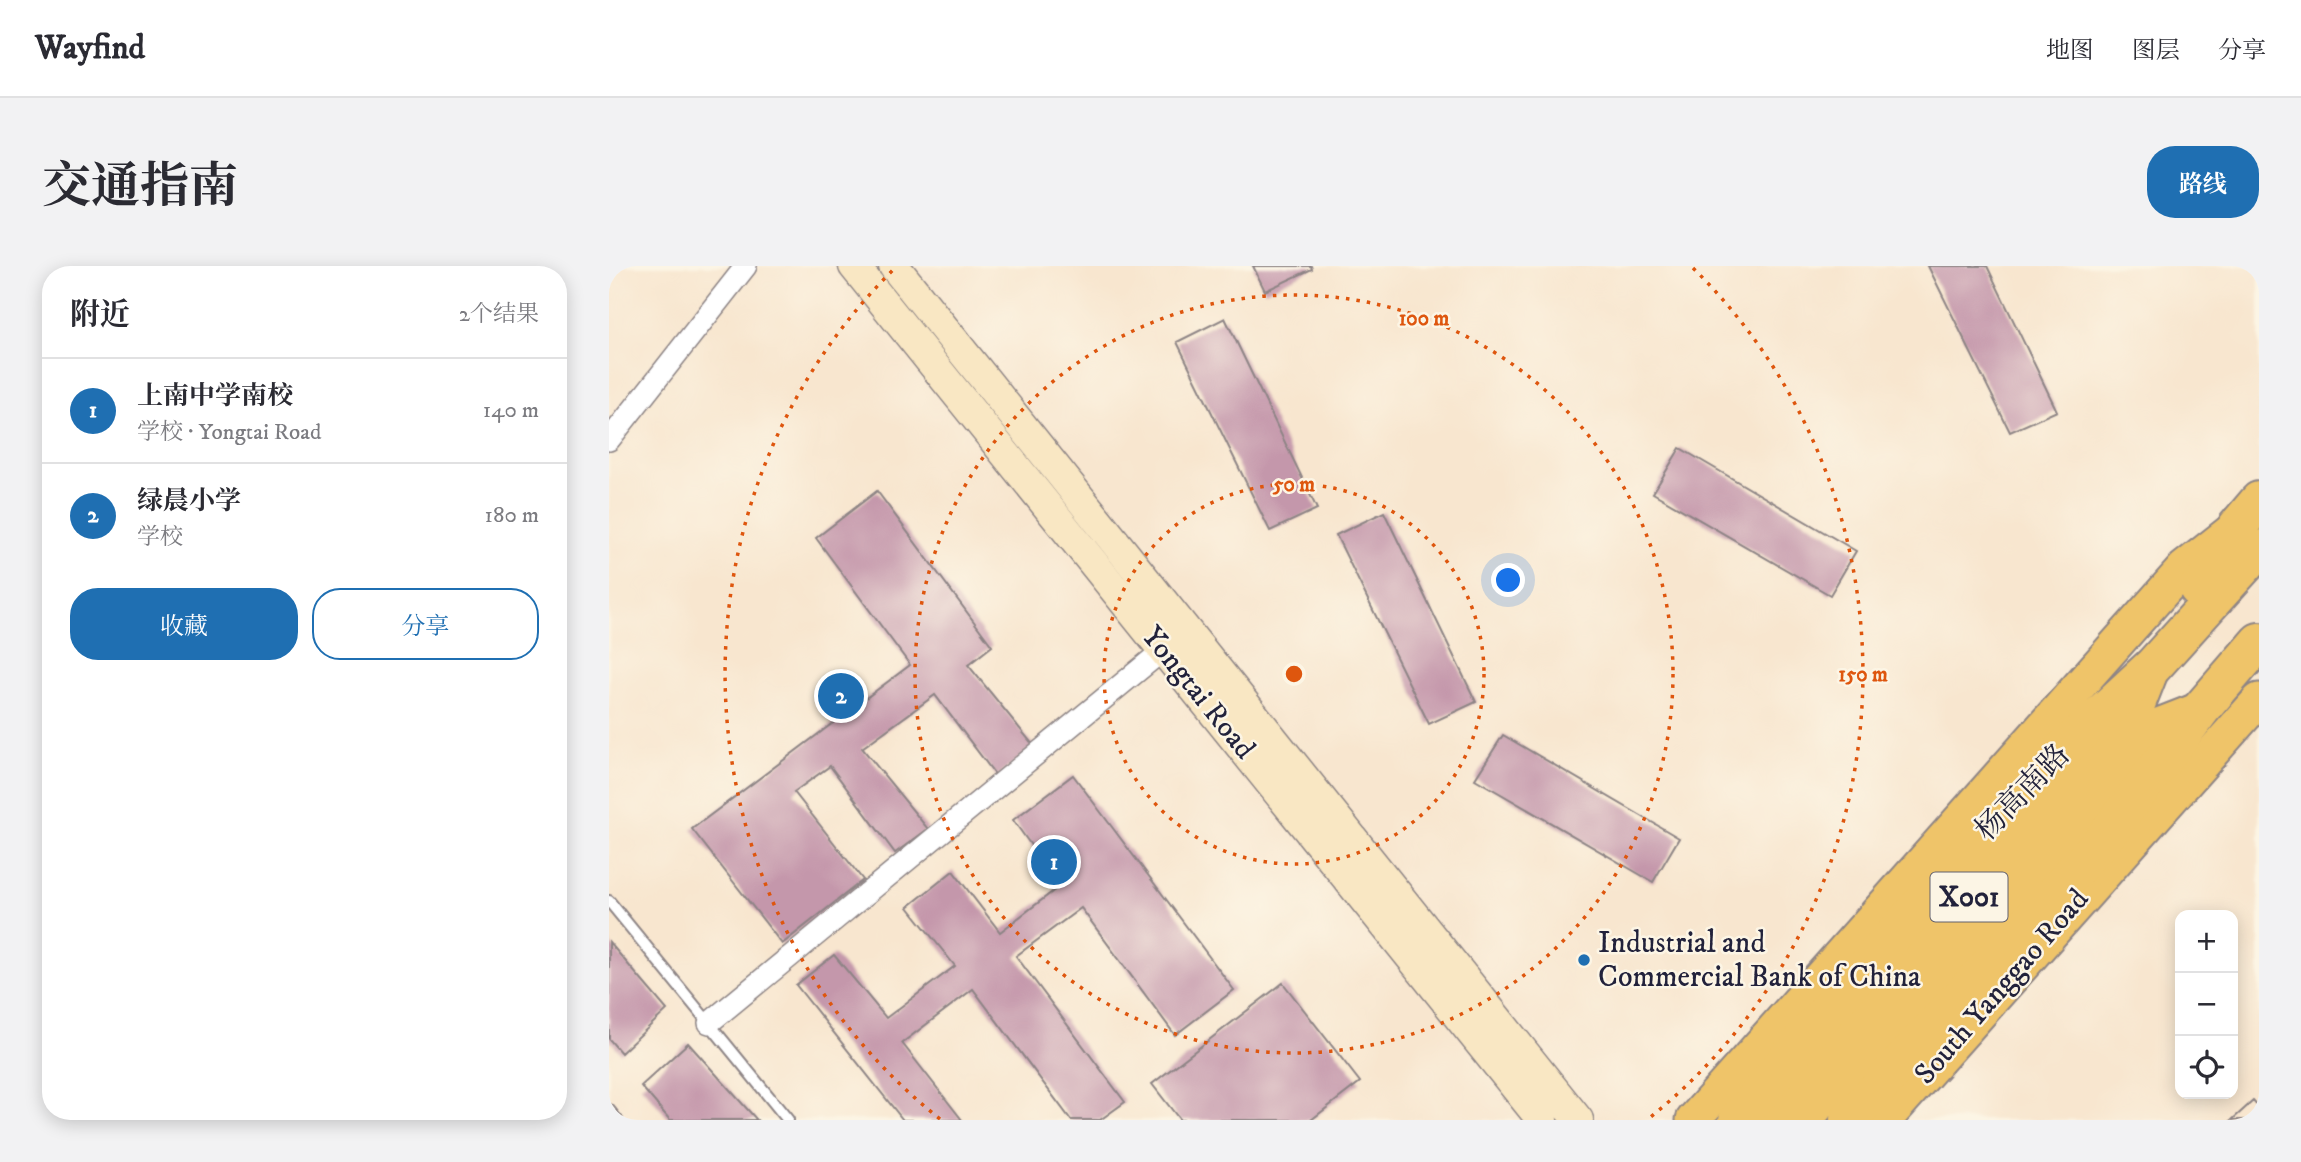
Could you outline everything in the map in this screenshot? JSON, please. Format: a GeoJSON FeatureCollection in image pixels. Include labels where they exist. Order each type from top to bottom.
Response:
{"type":"FeatureCollection","features":[{"type":"Feature","properties":{"kind":"highway","name":"杨高南路"},"geometry":{"type":"LineString","coordinates":[[1738,1120],[1817,1022],[2033,777],[2153,666],[2252,526]]}},
{"type":"Feature","properties":{"kind":"highway"},"geometry":{"type":"LineString","coordinates":[[2033,777],[2252,526]]}},
{"type":"Feature","properties":{"kind":"highway","name":"杨高南路"},"geometry":{"type":"LineString","coordinates":[[1849,1120],[2112,846],[2202,708],[2259,642]]}},
{"type":"Feature","properties":{"kind":"highway"},"geometry":{"type":"LineString","coordinates":[[2112,846],[2259,676]]}},
{"type":"Feature","properties":{"kind":"main road","name":"杨高南路"},"geometry":{"type":"LineString","coordinates":[[1693,1120],[2185,568],[2252,526]]}},
{"type":"Feature","properties":{"kind":"main road","name":"杨高南路"},"geometry":{"type":"LineString","coordinates":[[1772,1120],[2139,703],[2153,666]]}},
{"type":"Feature","properties":{"kind":"main road","name":"杨高南路"},"geometry":{"type":"LineString","coordinates":[[2112,846],[2259,700]]}},
{"type":"Feature","properties":{"kind":"main road","name":"杨高南路"},"geometry":{"type":"LineString","coordinates":[[1805,1120],[2161,724],[2202,708]]}},
{"type":"Feature","properties":{"kind":"main road","name":"South Yanggao Road"},"geometry":{"type":"LineString","coordinates":[[1885,1120],[2112,846]]}},
{"type":"Feature","properties":{"kind":"street"},"geometry":{"type":"LineString","coordinates":[[609,440],[746,266]]}},
{"type":"Feature","properties":{"kind":"street","name":"Yongtai Road"},"geometry":{"type":"LineString","coordinates":[[854,266],[1542,1120]]}},
{"type":"Feature","properties":{"kind":"street","name":"Yongtai Road"},"geometry":{"type":"LineString","coordinates":[[894,266],[1578,1120]]}},
{"type":"Feature","properties":{"kind":"street"},"geometry":{"type":"LineString","coordinates":[[709,1023],[1186,631]]}},
{"type":"Feature","properties":{"kind":"lane"},"geometry":{"type":"LineString","coordinates":[[609,901],[788,1120]]}},
{"type":"Feature","properties":{"kind":"lane"},"geometry":{"type":"LineString","coordinates":[[609,1110],[617,1120]]}},
{"type":"Feature","properties":{"kind":"building"},"geometry":{"type":"Polygon","coordinates":[[[1253,266],[1311,266],[1312,269],[1265,291],[1253,266]]]}},
{"type":"Feature","properties":{"kind":"building"},"geometry":{"type":"Polygon","coordinates":[[[1928,266],[1987,266],[2057,411],[2010,432],[1928,266]]]}},
{"type":"Feature","properties":{"kind":"building"},"geometry":{"type":"Polygon","coordinates":[[[1225,318],[1317,509],[1270,531],[1177,342],[1225,318]]]}},
{"type":"Feature","properties":{"kind":"building"},"geometry":{"type":"Polygon","coordinates":[[[1680,448],[1856,551],[1830,595],[1653,493],[1680,448]]]}},
{"type":"Feature","properties":{"kind":"building"},"geometry":{"type":"Polygon","coordinates":[[[877,491],[992,646],[968,665],[1034,746],[997,777],[935,695],[862,748],[928,829],[895,853],[830,766],[794,792],[863,880],[782,944],[692,829],[910,665],[816,538],[877,491]]]}},
{"type":"Feature","properties":{"kind":"building"},"geometry":{"type":"Polygon","coordinates":[[[1384,512],[1476,702],[1429,724],[1336,535],[1384,512]]]}},
{"type":"Feature","properties":{"kind":"building"},"geometry":{"type":"Polygon","coordinates":[[[1503,735],[1679,838],[1653,882],[1475,779],[1503,735]]]}},
{"type":"Feature","properties":{"kind":"building"},"geometry":{"type":"Polygon","coordinates":[[[1073,775],[1234,990],[1175,1035],[1081,908],[1016,956],[1125,1102],[1100,1120],[1071,1120],[973,989],[902,1043],[962,1120],[903,1120],[796,985],[834,955],[886,1018],[955,966],[908,907],[953,871],[1000,932],[1060,886],[1013,820],[1073,775]]]}},
{"type":"Feature","properties":{"kind":"building"},"geometry":{"type":"Polygon","coordinates":[[[609,942],[667,1010],[621,1053],[609,1039],[609,942]]]}},
{"type":"Feature","properties":{"kind":"building"},"geometry":{"type":"Polygon","coordinates":[[[1283,983],[1360,1082],[1311,1120],[1180,1120],[1152,1084],[1283,983]]]}},
{"type":"Feature","properties":{"kind":"building"},"geometry":{"type":"Polygon","coordinates":[[[688,1043],[757,1120],[670,1120],[641,1086],[688,1043]]]}},
{"type":"Feature","properties":{"kind":"building"},"geometry":{"type":"Polygon","coordinates":[[[2253,1101],[2259,1108],[2259,1120],[2232,1120],[2253,1101]]]}},
{"type":"Feature","properties":{"kind":"place","name":"绿晨小学"},"geometry":{"type":"Point","coordinates":[841,696]}},
{"type":"Feature","properties":{"kind":"place","name":"上南中学南校"},"geometry":{"type":"Point","coordinates":[1054,862]}},
{"type":"Feature","properties":{"kind":"place","name":"Industrial and Commercial Bank of China"},"geometry":{"type":"Point","coordinates":[1584,960]}}]}
